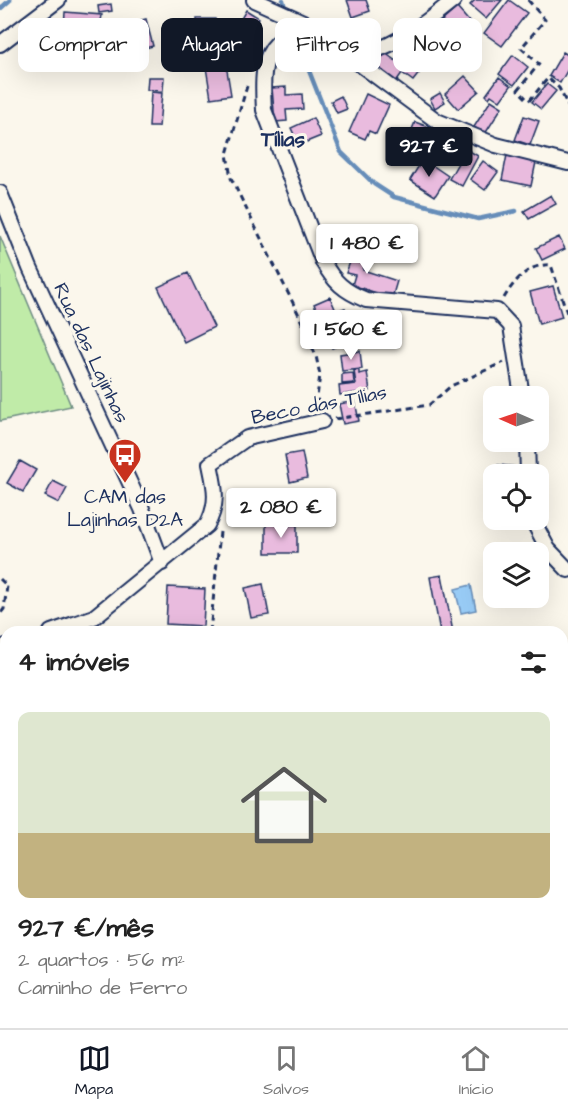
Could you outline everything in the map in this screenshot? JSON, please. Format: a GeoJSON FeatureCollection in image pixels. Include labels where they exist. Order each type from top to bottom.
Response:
{"type":"FeatureCollection","features":[{"type":"Feature","properties":{"kind":"street"},"geometry":{"type":"LineString","coordinates":[[0,44],[58,0]]}},
{"type":"Feature","properties":{"kind":"street"},"geometry":{"type":"LineString","coordinates":[[255,0],[294,18]]}},
{"type":"Feature","properties":{"kind":"street"},"geometry":{"type":"LineString","coordinates":[[381,47],[399,40],[454,0]]}},
{"type":"Feature","properties":{"kind":"street"},"geometry":{"type":"LineString","coordinates":[[275,46],[266,64],[263,85],[264,110],[322,262],[335,283],[350,294],[366,300],[497,311],[511,326],[521,386]]}},
{"type":"Feature","properties":{"kind":"street"},"geometry":{"type":"LineString","coordinates":[[369,72],[437,121],[496,145],[568,163]]}},
{"type":"Feature","properties":{"kind":"street","name":"Rua das Lajinhas"},"geometry":{"type":"LineString","coordinates":[[0,193],[30,268],[142,509],[162,562]]}},
{"type":"Feature","properties":{"kind":"street","name":"Beco das Tílias"},"geometry":{"type":"LineString","coordinates":[[162,562],[207,525],[214,512],[217,494],[210,464],[248,438],[322,421]]}},
{"type":"Feature","properties":{"kind":"street"},"geometry":{"type":"LineString","coordinates":[[538,530],[548,549],[568,570]]}},
{"type":"Feature","properties":{"kind":"street"},"geometry":{"type":"LineString","coordinates":[[68,626],[94,617],[162,562]]}},
{"type":"Feature","properties":{"kind":"path"},"geometry":{"type":"LineString","coordinates":[[528,0],[545,20],[521,48],[539,64],[518,90],[529,101],[548,78],[559,88],[568,106]]}},
{"type":"Feature","properties":{"kind":"path"},"geometry":{"type":"LineString","coordinates":[[266,64],[253,67],[226,154],[231,178],[298,313],[316,356],[320,375],[316,396],[322,421]]}},
{"type":"Feature","properties":{"kind":"path"},"geometry":{"type":"LineString","coordinates":[[497,311],[511,285],[525,272],[543,264],[552,267],[568,316]]}},
{"type":"Feature","properties":{"kind":"path","name":"Beco das Tílias"},"geometry":{"type":"LineString","coordinates":[[322,421],[429,405],[451,386],[517,357]]}},
{"type":"Feature","properties":{"kind":"path"},"geometry":{"type":"LineString","coordinates":[[211,626],[220,529]]}},
{"type":"Feature","properties":{"kind":"path"},"geometry":{"type":"LineString","coordinates":[[0,579],[7,586],[4,609],[0,614]]}},
{"type":"Feature","properties":{"kind":"green space"},"geometry":{"type":"Polygon","coordinates":[[[0,236],[71,406],[0,421],[0,236]]]}},
{"type":"Feature","properties":{"kind":"water"},"geometry":{"type":"Polygon","coordinates":[[[471,585],[476,610],[461,613],[455,589],[471,585]]]}},
{"type":"Feature","properties":{"kind":"building"},"geometry":{"type":"Polygon","coordinates":[[[347,0],[366,0],[370,11],[353,17],[347,0]]]}},
{"type":"Feature","properties":{"kind":"building"},"geometry":{"type":"Polygon","coordinates":[[[475,0],[502,0],[486,19],[470,5],[475,0]]]}},
{"type":"Feature","properties":{"kind":"building"},"geometry":{"type":"Polygon","coordinates":[[[509,0],[527,13],[502,46],[484,33],[509,0]]]}},
{"type":"Feature","properties":{"kind":"building"},"geometry":{"type":"Polygon","coordinates":[[[111,4],[112,11],[99,13],[98,6],[111,4]]]}},
{"type":"Feature","properties":{"kind":"building"},"geometry":{"type":"Polygon","coordinates":[[[457,8],[466,18],[445,18],[457,8]]]}},
{"type":"Feature","properties":{"kind":"building"},"geometry":{"type":"Polygon","coordinates":[[[246,10],[259,18],[241,18],[246,10]]]}},
{"type":"Feature","properties":{"kind":"building"},"geometry":{"type":"Polygon","coordinates":[[[65,12],[102,15],[102,18],[65,18],[65,12]]]}},
{"type":"Feature","properties":{"kind":"building"},"geometry":{"type":"Polygon","coordinates":[[[149,31],[153,46],[149,47],[149,31]]]}},
{"type":"Feature","properties":{"kind":"building"},"geometry":{"type":"Polygon","coordinates":[[[563,52],[568,55],[568,69],[560,83],[549,76],[563,52]]]}},
{"type":"Feature","properties":{"kind":"building"},"geometry":{"type":"Polygon","coordinates":[[[385,53],[393,59],[393,72],[420,72],[413,81],[402,73],[395,83],[381,72],[381,58],[385,53]]]}},
{"type":"Feature","properties":{"kind":"building"},"geometry":{"type":"Polygon","coordinates":[[[513,55],[528,67],[514,85],[499,74],[513,55]]]}},
{"type":"Feature","properties":{"kind":"building"},"geometry":{"type":"Polygon","coordinates":[[[207,72],[227,72],[231,95],[211,98],[207,72]]]}},
{"type":"Feature","properties":{"kind":"building"},"geometry":{"type":"Polygon","coordinates":[[[465,76],[479,91],[458,109],[445,94],[465,76]]]}},
{"type":"Feature","properties":{"kind":"building"},"geometry":{"type":"Polygon","coordinates":[[[148,77],[164,77],[163,91],[147,90],[148,77]]]}},
{"type":"Feature","properties":{"kind":"building"},"geometry":{"type":"Polygon","coordinates":[[[499,77],[511,86],[500,101],[491,95],[489,98],[486,95],[499,77]]]}},
{"type":"Feature","properties":{"kind":"building"},"geometry":{"type":"Polygon","coordinates":[[[547,84],[556,91],[541,109],[532,102],[547,84]]]}},
{"type":"Feature","properties":{"kind":"building"},"geometry":{"type":"Polygon","coordinates":[[[286,87],[286,95],[302,94],[303,109],[286,110],[287,121],[275,122],[272,88],[286,87]]]}},
{"type":"Feature","properties":{"kind":"building"},"geometry":{"type":"Polygon","coordinates":[[[151,92],[162,93],[159,127],[149,127],[151,92]]]}},
{"type":"Feature","properties":{"kind":"building"},"geometry":{"type":"Polygon","coordinates":[[[440,93],[445,102],[435,108],[430,99],[440,93]]]}},
{"type":"Feature","properties":{"kind":"building"},"geometry":{"type":"Polygon","coordinates":[[[366,94],[389,105],[376,134],[369,131],[365,139],[349,132],[366,94]]]}},
{"type":"Feature","properties":{"kind":"building"},"geometry":{"type":"Polygon","coordinates":[[[341,96],[347,109],[337,113],[331,101],[341,96]]]}},
{"type":"Feature","properties":{"kind":"building"},"geometry":{"type":"Polygon","coordinates":[[[491,100],[502,107],[485,134],[474,127],[491,100]]]}},
{"type":"Feature","properties":{"kind":"building"},"geometry":{"type":"Polygon","coordinates":[[[524,116],[539,121],[530,145],[515,140],[524,116]]]}},
{"type":"Feature","properties":{"kind":"building"},"geometry":{"type":"Polygon","coordinates":[[[313,118],[321,136],[299,145],[291,128],[313,118]]]}},
{"type":"Feature","properties":{"kind":"building"},"geometry":{"type":"Polygon","coordinates":[[[415,122],[442,132],[434,152],[417,145],[411,160],[401,157],[415,122]]]}},
{"type":"Feature","properties":{"kind":"building"},"geometry":{"type":"Polygon","coordinates":[[[466,149],[478,156],[462,186],[449,179],[466,149]]]}},
{"type":"Feature","properties":{"kind":"building"},"geometry":{"type":"Polygon","coordinates":[[[507,155],[536,162],[531,186],[502,180],[507,155]]]}},
{"type":"Feature","properties":{"kind":"building"},"geometry":{"type":"Polygon","coordinates":[[[423,159],[448,176],[435,196],[410,180],[423,159]]]}},
{"type":"Feature","properties":{"kind":"building"},"geometry":{"type":"Polygon","coordinates":[[[483,161],[498,172],[485,190],[470,179],[483,161]]]}},
{"type":"Feature","properties":{"kind":"building"},"geometry":{"type":"Polygon","coordinates":[[[551,195],[556,204],[529,219],[524,211],[551,195]]]}},
{"type":"Feature","properties":{"kind":"building"},"geometry":{"type":"Polygon","coordinates":[[[559,237],[565,249],[542,260],[536,248],[559,237]]]}},
{"type":"Feature","properties":{"kind":"building"},"geometry":{"type":"Polygon","coordinates":[[[340,248],[367,257],[363,270],[397,281],[392,298],[352,285],[355,275],[346,273],[350,262],[338,258],[340,248]]]}},
{"type":"Feature","properties":{"kind":"building"},"geometry":{"type":"Polygon","coordinates":[[[188,273],[214,327],[184,342],[158,287],[188,273]]]}},
{"type":"Feature","properties":{"kind":"building"},"geometry":{"type":"Polygon","coordinates":[[[553,286],[562,317],[539,324],[530,292],[553,286]]]}},
{"type":"Feature","properties":{"kind":"building"},"geometry":{"type":"Polygon","coordinates":[[[330,297],[336,311],[345,308],[351,321],[357,318],[364,335],[332,348],[314,304],[330,297]]]}},
{"type":"Feature","properties":{"kind":"building"},"geometry":{"type":"Polygon","coordinates":[[[360,351],[362,369],[342,371],[340,354],[360,351]]]}},
{"type":"Feature","properties":{"kind":"building"},"geometry":{"type":"Polygon","coordinates":[[[359,370],[359,374],[367,372],[370,391],[340,395],[339,386],[356,384],[354,371],[359,370]]]}},
{"type":"Feature","properties":{"kind":"building"},"geometry":{"type":"Polygon","coordinates":[[[353,373],[354,383],[342,384],[342,374],[353,373]]]}},
{"type":"Feature","properties":{"kind":"building"},"geometry":{"type":"Polygon","coordinates":[[[355,401],[359,421],[343,424],[339,404],[355,401]]]}},
{"type":"Feature","properties":{"kind":"building"},"geometry":{"type":"Polygon","coordinates":[[[302,452],[307,478],[290,482],[285,455],[302,452]]]}},
{"type":"Feature","properties":{"kind":"building"},"geometry":{"type":"Polygon","coordinates":[[[20,461],[36,470],[23,492],[7,483],[20,461]]]}},
{"type":"Feature","properties":{"kind":"building"},"geometry":{"type":"Polygon","coordinates":[[[53,481],[67,488],[59,503],[45,496],[53,481]]]}},
{"type":"Feature","properties":{"kind":"building"},"geometry":{"type":"Polygon","coordinates":[[[266,524],[297,525],[297,553],[266,553],[266,524]]]}},
{"type":"Feature","properties":{"kind":"building"},"geometry":{"type":"Polygon","coordinates":[[[442,575],[452,626],[439,626],[430,577],[442,575]]]}},
{"type":"Feature","properties":{"kind":"building"},"geometry":{"type":"Polygon","coordinates":[[[263,584],[269,615],[251,618],[245,588],[263,584]]]}},
{"type":"Feature","properties":{"kind":"building"},"geometry":{"type":"Polygon","coordinates":[[[168,587],[205,589],[203,626],[166,624],[168,587]]]}},
{"type":"Feature","properties":{"kind":"waterway"},"geometry":{"type":"LineString","coordinates":[[0,9],[10,0]]}},
{"type":"Feature","properties":{"kind":"waterway"},"geometry":{"type":"LineString","coordinates":[[283,0],[284,4]]}},
{"type":"Feature","properties":{"kind":"waterway"},"geometry":{"type":"LineString","coordinates":[[309,72],[341,152],[374,184],[394,197],[478,219],[516,211]]}},
{"type":"Feature","properties":{"kind":"place","name":"CAM das Lajinhas D2A"},"geometry":{"type":"Point","coordinates":[125,484]}},
{"type":"Feature","properties":{"kind":"district","name":"Tílias"},"geometry":{"type":"Point","coordinates":[283,139]}}]}
